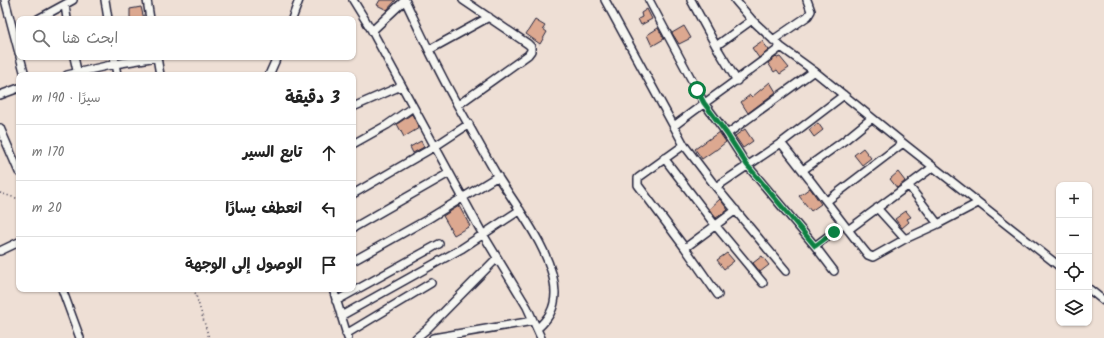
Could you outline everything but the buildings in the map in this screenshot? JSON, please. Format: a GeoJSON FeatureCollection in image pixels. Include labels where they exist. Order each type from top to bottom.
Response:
{"type":"FeatureCollection","features":[{"type":"Feature","properties":{"kind":"street"},"geometry":{"type":"LineString","coordinates":[[5,0],[16,31]]}},
{"type":"Feature","properties":{"kind":"street"},"geometry":{"type":"LineString","coordinates":[[44,16],[73,0]]}},
{"type":"Feature","properties":{"kind":"street"},"geometry":{"type":"LineString","coordinates":[[105,0],[108,16]]}},
{"type":"Feature","properties":{"kind":"street"},"geometry":{"type":"LineString","coordinates":[[147,0],[150,16]]}},
{"type":"Feature","properties":{"kind":"street"},"geometry":{"type":"LineString","coordinates":[[293,16],[299,0]]}},
{"type":"Feature","properties":{"kind":"street"},"geometry":{"type":"LineString","coordinates":[[353,0],[372,31],[462,198],[527,307],[540,338]]}},
{"type":"Feature","properties":{"kind":"street"},"geometry":{"type":"LineString","coordinates":[[372,31],[405,0],[458,105],[498,176],[535,235],[547,262],[555,292],[553,306],[546,320],[536,329]]}},
{"type":"Feature","properties":{"kind":"street"},"geometry":{"type":"LineString","coordinates":[[458,105],[528,55],[531,51],[531,47],[528,44],[464,0]]}},
{"type":"Feature","properties":{"kind":"street"},"geometry":{"type":"LineString","coordinates":[[605,0],[684,144],[716,187],[786,271]]}},
{"type":"Feature","properties":{"kind":"street"},"geometry":{"type":"LineString","coordinates":[[649,0],[704,103],[727,134],[747,165],[834,271]]}},
{"type":"Feature","properties":{"kind":"street"},"geometry":{"type":"LineString","coordinates":[[691,0],[737,81]]}},
{"type":"Feature","properties":{"kind":"street"},"geometry":{"type":"LineString","coordinates":[[734,0],[752,20],[781,47],[814,71],[1056,264]]}},
{"type":"Feature","properties":{"kind":"street"},"geometry":{"type":"LineString","coordinates":[[773,40],[808,16],[811,10],[807,0]]}},
{"type":"Feature","properties":{"kind":"street"},"geometry":{"type":"LineString","coordinates":[[65,5],[67,16]]}},
{"type":"Feature","properties":{"kind":"street"},"geometry":{"type":"LineString","coordinates":[[429,50],[489,17]]}},
{"type":"Feature","properties":{"kind":"street"},"geometry":{"type":"LineString","coordinates":[[716,46],[752,20]]}},
{"type":"Feature","properties":{"kind":"street"},"geometry":{"type":"LineString","coordinates":[[674,126],[704,103],[737,81],[781,47]]}},
{"type":"Feature","properties":{"kind":"street"},"geometry":{"type":"LineString","coordinates":[[21,60],[24,72]]}},
{"type":"Feature","properties":{"kind":"street"},"geometry":{"type":"LineString","coordinates":[[75,60],[78,72]]}},
{"type":"Feature","properties":{"kind":"street"},"geometry":{"type":"LineString","coordinates":[[84,72],[115,61],[125,60]]}},
{"type":"Feature","properties":{"kind":"street"},"geometry":{"type":"LineString","coordinates":[[157,60],[159,72]]}},
{"type":"Feature","properties":{"kind":"street"},"geometry":{"type":"LineString","coordinates":[[270,72],[275,60]]}},
{"type":"Feature","properties":{"kind":"street"},"geometry":{"type":"LineString","coordinates":[[115,61],[117,72]]}},
{"type":"Feature","properties":{"kind":"street"},"geometry":{"type":"LineString","coordinates":[[727,134],[814,71]]}},
{"type":"Feature","properties":{"kind":"street"},"geometry":{"type":"LineString","coordinates":[[356,106],[401,86]]}},
{"type":"Feature","properties":{"kind":"street"},"geometry":{"type":"LineString","coordinates":[[0,95],[16,89]]}},
{"type":"Feature","properties":{"kind":"street"},"geometry":{"type":"LineString","coordinates":[[716,187],[782,143],[844,95]]}},
{"type":"Feature","properties":{"kind":"street"},"geometry":{"type":"LineString","coordinates":[[356,142],[387,125],[413,107]]}},
{"type":"Feature","properties":{"kind":"street"},"geometry":{"type":"LineString","coordinates":[[803,170],[845,140],[872,118]]}},
{"type":"Feature","properties":{"kind":"street"},"geometry":{"type":"LineString","coordinates":[[356,192],[434,147],[469,124]]}},
{"type":"Feature","properties":{"kind":"street"},"geometry":{"type":"LineString","coordinates":[[0,128],[16,165]]}},
{"type":"Feature","properties":{"kind":"street"},"geometry":{"type":"LineString","coordinates":[[782,143],[827,201],[845,228],[868,255],[873,257],[905,239],[978,203]]}},
{"type":"Feature","properties":{"kind":"street"},"geometry":{"type":"LineString","coordinates":[[827,201],[903,143]]}},
{"type":"Feature","properties":{"kind":"street"},"geometry":{"type":"LineString","coordinates":[[684,144],[638,178],[637,182],[638,186],[685,248],[718,295]]}},
{"type":"Feature","properties":{"kind":"street"},"geometry":{"type":"LineString","coordinates":[[664,158],[715,225],[763,283]]}},
{"type":"Feature","properties":{"kind":"street"},"geometry":{"type":"LineString","coordinates":[[815,246],[877,208],[933,167]]}},
{"type":"Feature","properties":{"kind":"street"},"geometry":{"type":"LineString","coordinates":[[356,226],[449,173]]}},
{"type":"Feature","properties":{"kind":"street"},"geometry":{"type":"LineString","coordinates":[[356,259],[428,219],[498,176]]}},
{"type":"Feature","properties":{"kind":"street"},"geometry":{"type":"LineString","coordinates":[[908,186],[938,224]]}},
{"type":"Feature","properties":{"kind":"street"},"geometry":{"type":"LineString","coordinates":[[877,208],[905,239]]}},
{"type":"Feature","properties":{"kind":"street"},"geometry":{"type":"LineString","coordinates":[[341,316],[461,249],[520,210]]}},
{"type":"Feature","properties":{"kind":"street"},"geometry":{"type":"LineString","coordinates":[[685,248],[736,210]]}},
{"type":"Feature","properties":{"kind":"street"},"geometry":{"type":"LineString","coordinates":[[0,251],[16,243]]}},
{"type":"Feature","properties":{"kind":"street"},"geometry":{"type":"LineString","coordinates":[[356,290],[439,244]]}},
{"type":"Feature","properties":{"kind":"street"},"geometry":{"type":"LineString","coordinates":[[416,338],[427,329],[497,258]]}},
{"type":"Feature","properties":{"kind":"street"},"geometry":{"type":"LineString","coordinates":[[333,292],[347,336],[431,283]]}},
{"type":"Feature","properties":{"kind":"street"},"geometry":{"type":"LineString","coordinates":[[1090,290],[1104,301]]}},
{"type":"Feature","properties":{"kind":"street"},"geometry":{"type":"LineString","coordinates":[[63,292],[80,338]]}},
{"type":"Feature","properties":{"kind":"street"},"geometry":{"type":"LineString","coordinates":[[336,301],[352,292]]}},
{"type":"Feature","properties":{"kind":"street"},"geometry":{"type":"LineString","coordinates":[[433,338],[464,335],[533,321]]}},
{"type":"Feature","properties":{"kind":"path"},"geometry":{"type":"LineString","coordinates":[[0,193],[16,198]]}},
{"type":"Feature","properties":{"kind":"path"},"geometry":{"type":"LineString","coordinates":[[195,292],[209,338]]}},
{"type":"Feature","properties":{"kind":"route"},"geometry":{"type":"LineString","coordinates":[[697,90],[704,103],[727,134],[747,165],[815,246],[834,232]]}}]}
